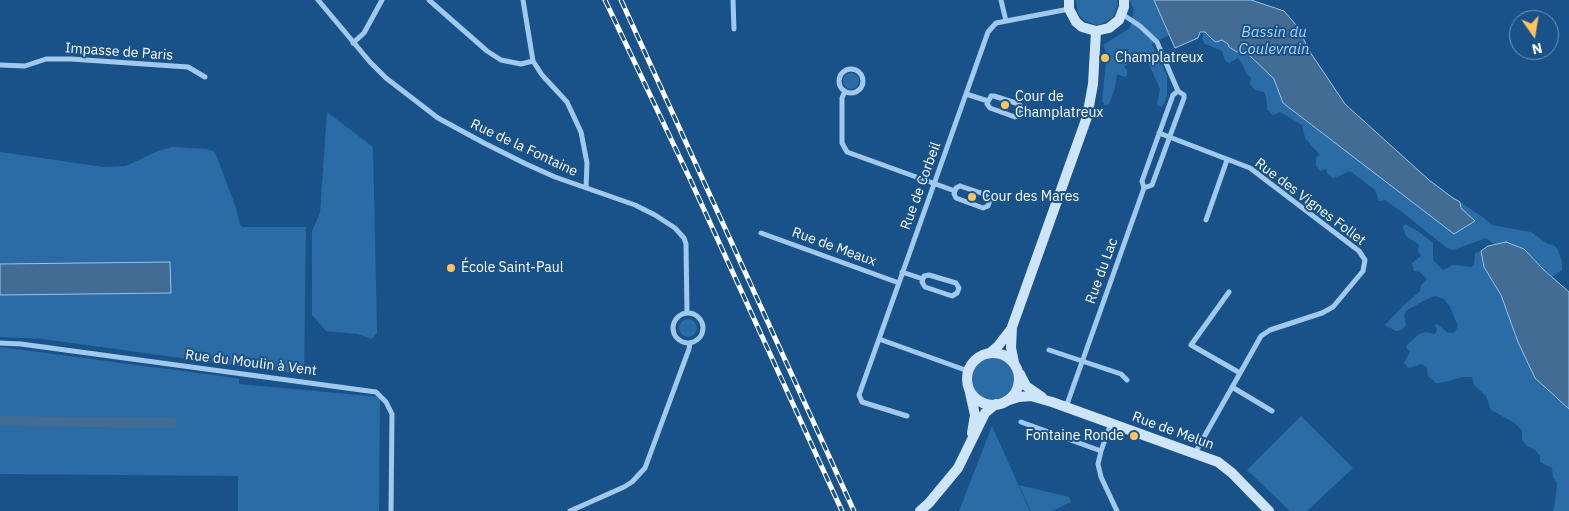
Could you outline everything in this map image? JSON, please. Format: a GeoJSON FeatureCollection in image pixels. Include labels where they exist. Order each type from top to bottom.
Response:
{"type":"FeatureCollection","features":[{"type":"Feature","properties":{"kind":"street","name":"Rue de la Fontaine"},"geometry":{"type":"LineString","coordinates":[[318,0],[353,43],[386,78],[438,118],[526,164],[586,188],[620,199],[654,214],[680,233],[686,244],[687,313]]}},
{"type":"Feature","properties":{"kind":"street"},"geometry":{"type":"LineString","coordinates":[[353,43],[364,33],[382,0]]}},
{"type":"Feature","properties":{"kind":"street"},"geometry":{"type":"LineString","coordinates":[[429,0],[487,51],[501,60],[521,64],[533,61]]}},
{"type":"Feature","properties":{"kind":"street"},"geometry":{"type":"LineString","coordinates":[[523,0],[533,61],[542,75],[567,102],[580,132],[587,163],[586,188]]}},
{"type":"Feature","properties":{"kind":"street"},"geometry":{"type":"LineString","coordinates":[[733,0],[734,29]]}},
{"type":"Feature","properties":{"kind":"street"},"geometry":{"type":"LineString","coordinates":[[1001,0],[1006,21]]}},
{"type":"Feature","properties":{"kind":"street"},"geometry":{"type":"LineString","coordinates":[[1069,4],[1072,16],[1082,27],[1096,31],[1109,28],[1114,24],[1122,14],[1124,0]]}},
{"type":"Feature","properties":{"kind":"street","name":"Rue de Corbeil"},"geometry":{"type":"LineString","coordinates":[[907,416],[862,402],[859,395],[988,32],[996,23],[1063,11],[1069,4]]}},
{"type":"Feature","properties":{"kind":"street","name":"Rue du Lac"},"geometry":{"type":"LineString","coordinates":[[1122,14],[1140,26],[1157,42],[1178,91],[1184,95],[1152,185],[1144,188]]}},
{"type":"Feature","properties":{"kind":"street"},"geometry":{"type":"LineString","coordinates":[[958,468],[973,428],[975,415],[968,386],[968,371],[976,359],[990,353],[998,346],[1012,327],[1087,117],[1093,84],[1096,31]]}},
{"type":"Feature","properties":{"kind":"street","name":"Impasse de Paris"},"geometry":{"type":"LineString","coordinates":[[0,65],[25,66],[46,59],[71,58],[188,67],[205,77]]}},
{"type":"Feature","properties":{"kind":"street"},"geometry":{"type":"LineString","coordinates":[[844,91],[855,92],[861,88],[862,77],[858,71],[850,69],[843,73],[840,80],[844,91],[842,98],[842,143],[847,152],[955,191]]}},
{"type":"Feature","properties":{"kind":"street","name":"Rue du Lac"},"geometry":{"type":"LineString","coordinates":[[1066,407],[1144,188],[1142,181],[1159,133],[1173,95],[1178,91]]}},
{"type":"Feature","properties":{"kind":"street"},"geometry":{"type":"LineString","coordinates":[[966,94],[988,101]]}},
{"type":"Feature","properties":{"kind":"street"},"geometry":{"type":"LineString","coordinates":[[994,96],[1019,104],[1022,110],[1020,116],[1015,117],[990,108],[987,106],[988,101],[990,97],[994,96]]}},
{"type":"Feature","properties":{"kind":"street","name":"Rue des Vignes Follet"},"geometry":{"type":"LineString","coordinates":[[1159,133],[1250,168],[1359,251],[1365,260],[1363,271],[1333,307],[1322,313],[1270,330],[1261,336],[1195,453]]}},
{"type":"Feature","properties":{"kind":"street"},"geometry":{"type":"LineString","coordinates":[[1206,220],[1227,160]]}},
{"type":"Feature","properties":{"kind":"street"},"geometry":{"type":"LineString","coordinates":[[962,186],[987,195],[990,200],[988,206],[983,208],[956,198],[954,196],[955,191],[957,187],[962,186]]}},
{"type":"Feature","properties":{"kind":"street","name":"Rue de Meaux"},"geometry":{"type":"LineString","coordinates":[[761,233],[899,282]]}},
{"type":"Feature","properties":{"kind":"street"},"geometry":{"type":"LineString","coordinates":[[902,272],[923,279]]}},
{"type":"Feature","properties":{"kind":"street"},"geometry":{"type":"LineString","coordinates":[[927,275],[956,283],[959,288],[957,294],[952,296],[924,287],[923,279],[927,275]]}},
{"type":"Feature","properties":{"kind":"street"},"geometry":{"type":"LineString","coordinates":[[1229,292],[1191,345],[1240,373]]}},
{"type":"Feature","properties":{"kind":"street"},"geometry":{"type":"LineString","coordinates":[[687,313],[692,313],[699,318],[703,326],[701,335],[694,341],[686,343],[677,339],[673,326],[677,317],[687,313]]}},
{"type":"Feature","properties":{"kind":"street"},"geometry":{"type":"LineString","coordinates":[[968,386],[971,393],[982,402],[996,404],[1006,401],[1016,390],[1018,384],[1011,348],[1012,327]]}},
{"type":"Feature","properties":{"kind":"street"},"geometry":{"type":"LineString","coordinates":[[879,339],[968,371]]}},
{"type":"Feature","properties":{"kind":"street"},"geometry":{"type":"LineString","coordinates":[[570,511],[624,487],[632,482],[645,468],[690,349],[690,342]]}},
{"type":"Feature","properties":{"kind":"street","name":"Rue du Moulin à Vent"},"geometry":{"type":"LineString","coordinates":[[0,343],[376,392],[386,402],[392,414],[391,511]]}},
{"type":"Feature","properties":{"kind":"street"},"geometry":{"type":"LineString","coordinates":[[1048,350],[1122,374],[1127,380]]}},
{"type":"Feature","properties":{"kind":"street"},"geometry":{"type":"LineString","coordinates":[[990,353],[1003,355],[1015,366]]}},
{"type":"Feature","properties":{"kind":"street","name":"Rue de Melun"},"geometry":{"type":"LineString","coordinates":[[1015,366],[1026,386],[1052,402]]}},
{"type":"Feature","properties":{"kind":"street"},"geometry":{"type":"LineString","coordinates":[[1232,387],[1272,411]]}},
{"type":"Feature","properties":{"kind":"street","name":"Rue de Melun"},"geometry":{"type":"LineString","coordinates":[[1006,401],[1030,396],[1052,402],[1218,462],[1269,511]]}},
{"type":"Feature","properties":{"kind":"street"},"geometry":{"type":"LineString","coordinates":[[920,511],[958,468],[986,414],[996,404]]}},
{"type":"Feature","properties":{"kind":"street"},"geometry":{"type":"LineString","coordinates":[[1021,422],[1101,451]]}},
{"type":"Feature","properties":{"kind":"street"},"geometry":{"type":"LineString","coordinates":[[1111,423],[1098,464],[1101,477],[1117,511]]}},
{"type":"Feature","properties":{"kind":"shaded area"},"geometry":{"type":"Polygon","coordinates":[[[1076,0],[1117,0],[1118,5],[1113,17],[1102,24],[1095,25],[1082,19],[1078,13],[1076,0]]]}},
{"type":"Feature","properties":{"kind":"shaded area"},"geometry":{"type":"Polygon","coordinates":[[[1129,0],[1154,0],[1169,35],[1152,44],[1167,76],[1167,96],[1161,107],[1157,105],[1160,89],[1147,60],[1138,62],[1132,57],[1127,60],[1127,65],[1124,67],[1127,70],[1127,75],[1125,77],[1117,74],[1115,88],[1109,104],[1105,105],[1102,101],[1107,54],[1103,45],[1130,28],[1134,9],[1129,0]]]}},
{"type":"Feature","properties":{"kind":"shaded area"},"geometry":{"type":"Polygon","coordinates":[[[1205,32],[1212,39],[1222,40],[1246,51],[1274,79],[1283,103],[1461,208],[1460,202],[1492,225],[1531,232],[1546,243],[1555,246],[1562,262],[1562,270],[1552,277],[1524,249],[1506,242],[1494,244],[1486,238],[1453,250],[1447,248],[1385,200],[1379,201],[1375,190],[1350,171],[1334,178],[1328,175],[1326,169],[1320,171],[1316,166],[1316,157],[1320,155],[1305,138],[1302,125],[1280,112],[1273,115],[1267,109],[1264,92],[1255,90],[1250,84],[1251,78],[1238,58],[1229,63],[1225,61],[1222,51],[1205,44],[1202,39],[1205,32]]]}},
{"type":"Feature","properties":{"kind":"shaded area"},"geometry":{"type":"Polygon","coordinates":[[[851,73],[859,81],[851,89],[843,81],[851,73]]]}},
{"type":"Feature","properties":{"kind":"shaded area"},"geometry":{"type":"Polygon","coordinates":[[[327,112],[373,147],[377,333],[372,339],[357,334],[326,331],[312,315],[312,231],[320,213],[327,112]]]}},
{"type":"Feature","properties":{"kind":"shaded area"},"geometry":{"type":"Polygon","coordinates":[[[172,147],[207,149],[215,152],[242,227],[306,227],[304,375],[43,339],[0,337],[0,152],[104,167],[126,166],[158,151],[172,147]]]}},
{"type":"Feature","properties":{"kind":"shaded area"},"geometry":{"type":"Polygon","coordinates":[[[1405,224],[1433,243],[1433,260],[1443,270],[1453,265],[1471,267],[1474,265],[1475,253],[1481,251],[1484,267],[1501,295],[1518,342],[1535,378],[1569,409],[1569,511],[1553,511],[1557,483],[1553,477],[1552,468],[1540,462],[1540,456],[1522,440],[1522,431],[1515,423],[1491,410],[1486,396],[1474,385],[1472,377],[1436,383],[1428,376],[1427,367],[1421,364],[1409,368],[1404,363],[1410,351],[1406,348],[1408,344],[1419,334],[1426,332],[1435,334],[1437,330],[1435,325],[1437,324],[1448,333],[1455,332],[1458,326],[1450,307],[1444,299],[1435,296],[1406,311],[1404,315],[1406,326],[1401,330],[1396,331],[1385,325],[1420,291],[1421,285],[1427,279],[1420,272],[1414,271],[1412,263],[1421,256],[1418,251],[1419,245],[1406,236],[1403,228],[1405,224]]]}},
{"type":"Feature","properties":{"kind":"shaded area"},"geometry":{"type":"Polygon","coordinates":[[[688,319],[694,322],[697,328],[694,334],[688,337],[682,334],[679,328],[682,322],[688,319]]]}},
{"type":"Feature","properties":{"kind":"shaded area"},"geometry":{"type":"Polygon","coordinates":[[[0,347],[221,376],[239,379],[239,384],[380,397],[379,511],[238,511],[238,476],[0,474],[0,347]]]}},
{"type":"Feature","properties":{"kind":"shaded area"},"geometry":{"type":"Polygon","coordinates":[[[993,358],[1005,362],[1011,368],[1015,380],[1011,392],[1005,398],[993,402],[981,398],[975,392],[971,380],[975,368],[981,362],[993,358]]]}},
{"type":"Feature","properties":{"kind":"shaded area"},"geometry":{"type":"Polygon","coordinates":[[[1301,416],[1353,468],[1307,511],[1290,511],[1247,470],[1301,416]]]}},
{"type":"Feature","properties":{"kind":"shaded area"},"geometry":{"type":"Polygon","coordinates":[[[992,426],[1030,511],[959,511],[992,426]]]}},
{"type":"Feature","properties":{"kind":"shaded area"},"geometry":{"type":"Polygon","coordinates":[[[1019,485],[1069,497],[1071,502],[1052,511],[1031,511],[1019,485]]]}},
{"type":"Feature","properties":{"kind":"water","name":"Bassin du Coulevrain"},"geometry":{"type":"Polygon","coordinates":[[[1154,0],[1251,0],[1284,11],[1297,26],[1310,52],[1345,104],[1429,180],[1460,202],[1461,208],[1475,221],[1454,234],[1283,103],[1274,79],[1246,52],[1237,52],[1222,40],[1216,42],[1205,32],[1200,32],[1198,38],[1175,48],[1154,0]]]}},
{"type":"Feature","properties":{"kind":"water"},"geometry":{"type":"Polygon","coordinates":[[[1506,242],[1524,249],[1569,292],[1569,409],[1535,378],[1518,342],[1501,295],[1484,267],[1481,251],[1488,246],[1506,242]]]}},
{"type":"Feature","properties":{"kind":"water"},"geometry":{"type":"Polygon","coordinates":[[[170,262],[171,293],[0,295],[0,264],[170,262]]]}},
{"type":"Feature","properties":{"kind":"waterway"},"geometry":{"type":"LineString","coordinates":[[0,421],[172,423]]}},
{"type":"Feature","properties":{"kind":"railway"},"geometry":{"type":"LineString","coordinates":[[605,0],[690,179],[842,511]]}},
{"type":"Feature","properties":{"kind":"railway"},"geometry":{"type":"LineString","coordinates":[[621,0],[854,511]]}},
{"type":"Feature","properties":{"kind":"place","name":"Champlatreux"},"geometry":{"type":"Point","coordinates":[1105,58]}},
{"type":"Feature","properties":{"kind":"place","name":"Cour de Champlatreux"},"geometry":{"type":"Point","coordinates":[1005,105]}},
{"type":"Feature","properties":{"kind":"place","name":"Cour des Mares"},"geometry":{"type":"Point","coordinates":[972,197]}},
{"type":"Feature","properties":{"kind":"place","name":"École Saint-Paul"},"geometry":{"type":"Point","coordinates":[451,268]}},
{"type":"Feature","properties":{"kind":"place","name":"Fontaine Ronde"},"geometry":{"type":"Point","coordinates":[1134,436]}}]}
